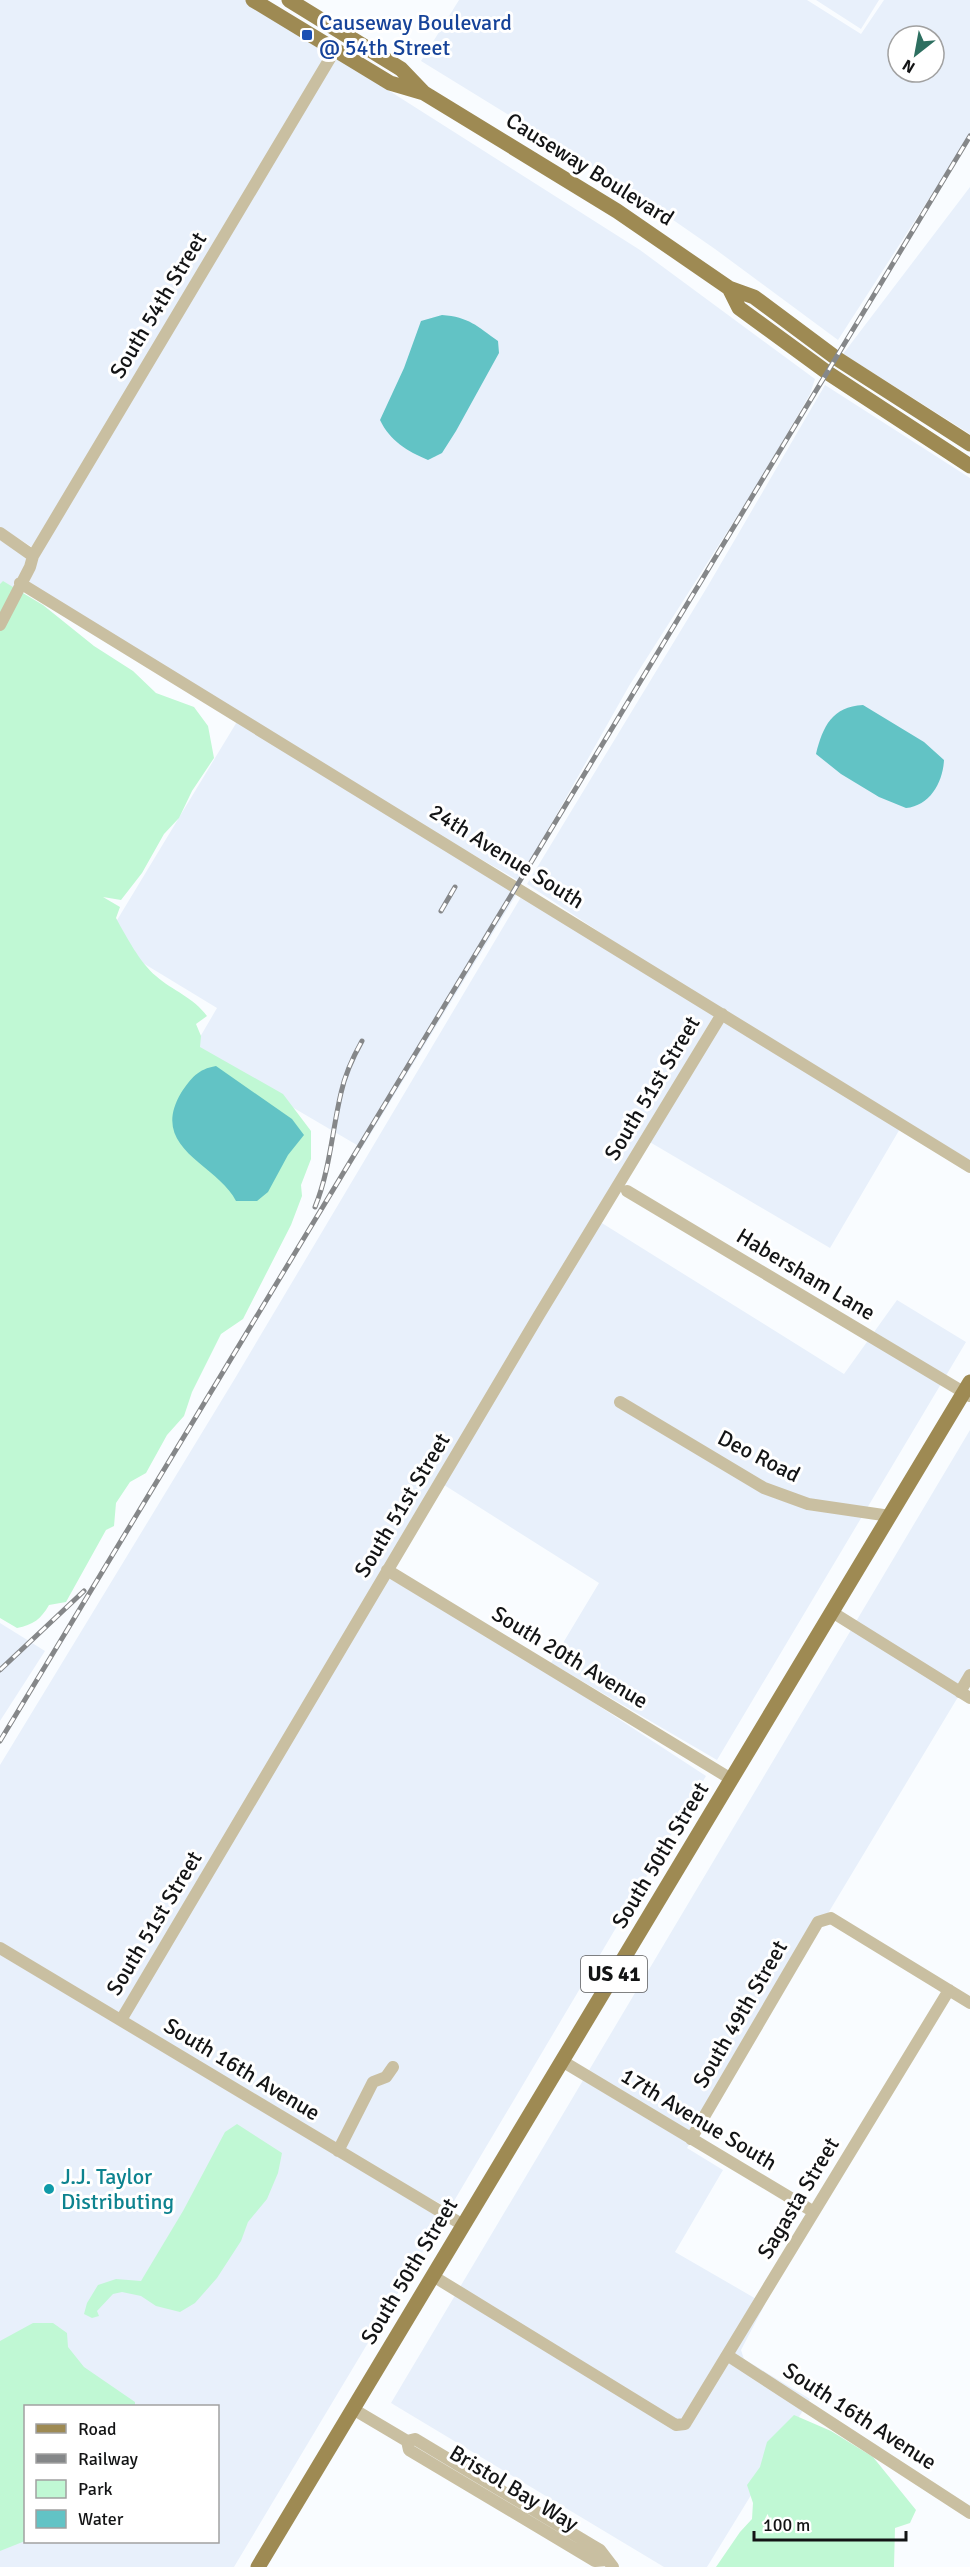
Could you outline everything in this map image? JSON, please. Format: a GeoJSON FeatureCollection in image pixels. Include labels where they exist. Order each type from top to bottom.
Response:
{"type":"FeatureCollection","features":[{"type":"Feature","properties":{"kind":"main road","name":"Causeway Boulevard"},"geometry":{"type":"LineString","coordinates":[[253,0],[390,83],[424,93],[617,211],[729,288],[754,297],[836,358],[970,444]]}},
{"type":"Feature","properties":{"kind":"main road","name":"Causeway Boulevard"},"geometry":{"type":"LineString","coordinates":[[289,0],[401,69],[424,93]]}},
{"type":"Feature","properties":{"kind":"main road"},"geometry":{"type":"LineString","coordinates":[[334,50],[341,45],[346,46],[384,70],[408,76]]}},
{"type":"Feature","properties":{"kind":"main road","name":"Causeway Boulevard"},"geometry":{"type":"LineString","coordinates":[[729,288],[739,308],[828,373],[969,465]]}},
{"type":"Feature","properties":{"kind":"main road","name":"South 50th Street"},"geometry":{"type":"LineString","coordinates":[[258,2567],[731,1779],[968,1390]]}},
{"type":"Feature","properties":{"kind":"street","name":"South 54th Street"},"geometry":{"type":"LineString","coordinates":[[0,625],[30,567],[33,556],[334,50]]}},
{"type":"Feature","properties":{"kind":"street"},"geometry":{"type":"LineString","coordinates":[[0,533],[33,556]]}},
{"type":"Feature","properties":{"kind":"street","name":"24th Avenue South"},"geometry":{"type":"LineString","coordinates":[[20,584],[970,1167]]}},
{"type":"Feature","properties":{"kind":"street","name":"South 51st Street"},"geometry":{"type":"LineString","coordinates":[[121,2020],[387,1570],[722,1014]]}},
{"type":"Feature","properties":{"kind":"street","name":"Habersham Lane"},"geometry":{"type":"LineString","coordinates":[[627,1191],[968,1390]]}},
{"type":"Feature","properties":{"kind":"street","name":"Deo Road"},"geometry":{"type":"LineString","coordinates":[[620,1402],[764,1488],[808,1504],[890,1516]]}},
{"type":"Feature","properties":{"kind":"street","name":"South 20th Avenue"},"geometry":{"type":"LineString","coordinates":[[387,1570],[731,1779]]}},
{"type":"Feature","properties":{"kind":"street"},"geometry":{"type":"LineString","coordinates":[[832,1612],[965,1695],[970,1675]]}},
{"type":"Feature","properties":{"kind":"street","name":"South 49th Street"},"geometry":{"type":"LineString","coordinates":[[691,2139],[818,1922],[831,1918],[949,1990]]}},
{"type":"Feature","properties":{"kind":"street","name":"South 16th Avenue"},"geometry":{"type":"LineString","coordinates":[[0,1948],[463,2226]]}},
{"type":"Feature","properties":{"kind":"street"},"geometry":{"type":"LineString","coordinates":[[949,1990],[970,2003]]}},
{"type":"Feature","properties":{"kind":"street","name":"Sagasta Street"},"geometry":{"type":"LineString","coordinates":[[433,2276],[666,2419],[680,2425],[685,2424],[949,1990]]}},
{"type":"Feature","properties":{"kind":"street","name":"17th Avenue South"},"geometry":{"type":"LineString","coordinates":[[562,2061],[814,2212]]}},
{"type":"Feature","properties":{"kind":"street"},"geometry":{"type":"LineString","coordinates":[[338,2151],[373,2082],[386,2078],[393,2067]]}},
{"type":"Feature","properties":{"kind":"street","name":"South 16th Avenue"},"geometry":{"type":"LineString","coordinates":[[727,2355],[970,2513]]}},
{"type":"Feature","properties":{"kind":"street","name":"Bristol Bay Way"},"geometry":{"type":"LineString","coordinates":[[353,2409],[407,2441],[409,2450],[490,2499],[595,2561],[610,2564]]}},
{"type":"Feature","properties":{"kind":"shaded area"},"geometry":{"type":"Polygon","coordinates":[[[0,0],[260,0],[334,45],[32,547],[0,527],[0,0]]]}},
{"type":"Feature","properties":{"kind":"shaded area"},"geometry":{"type":"Polygon","coordinates":[[[459,0],[807,0],[861,34],[884,0],[970,0],[970,135],[838,340],[715,249],[627,188],[421,61],[459,0]]]}},
{"type":"Feature","properties":{"kind":"shaded area"},"geometry":{"type":"Polygon","coordinates":[[[816,0],[879,0],[861,29],[816,0]]]}},
{"type":"Feature","properties":{"kind":"shaded area"},"geometry":{"type":"Polygon","coordinates":[[[336,57],[640,250],[815,379],[810,394],[762,477],[629,686],[519,881],[418,823],[29,585],[35,559],[336,57]]]}},
{"type":"Feature","properties":{"kind":"shaded area"},"geometry":{"type":"Polygon","coordinates":[[[970,187],[970,434],[843,354],[970,187]]]}},
{"type":"Feature","properties":{"kind":"shaded area"},"geometry":{"type":"Polygon","coordinates":[[[825,385],[970,478],[970,1160],[720,1012],[527,884],[709,584],[825,385]]]}},
{"type":"Feature","properties":{"kind":"shaded area"},"geometry":{"type":"Polygon","coordinates":[[[0,540],[28,558],[0,637],[0,540]]]}},
{"type":"Feature","properties":{"kind":"shaded area"},"geometry":{"type":"Polygon","coordinates":[[[238,720],[519,890],[362,1148],[193,1049],[217,1008],[105,940],[238,720]]]}},
{"type":"Feature","properties":{"kind":"shaded area"},"geometry":{"type":"Polygon","coordinates":[[[524,892],[716,1012],[119,2018],[0,1945],[0,1765],[234,1380],[524,892]]]}},
{"type":"Feature","properties":{"kind":"shaded area"},"geometry":{"type":"Polygon","coordinates":[[[723,1018],[901,1127],[830,1248],[648,1141],[723,1018]]]}},
{"type":"Feature","properties":{"kind":"shaded area"},"geometry":{"type":"Polygon","coordinates":[[[597,1220],[844,1374],[897,1300],[966,1342],[717,1760],[551,1663],[599,1583],[441,1483],[597,1220]]]}},
{"type":"Feature","properties":{"kind":"shaded area"},"geometry":{"type":"Polygon","coordinates":[[[970,1430],[970,1677],[687,2148],[723,2170],[675,2252],[765,2304],[741,2350],[744,2359],[810,2399],[707,2567],[664,2567],[391,2403],[970,1430]]]}},
{"type":"Feature","properties":{"kind":"shaded area"},"geometry":{"type":"Polygon","coordinates":[[[387,1577],[527,1659],[706,1776],[451,2206],[443,2205],[348,2155],[124,2020],[387,1577]]]}},
{"type":"Feature","properties":{"kind":"shaded area"},"geometry":{"type":"Polygon","coordinates":[[[0,1623],[45,1651],[0,1721],[0,1623]]]}},
{"type":"Feature","properties":{"kind":"shaded area"},"geometry":{"type":"Polygon","coordinates":[[[0,1954],[442,2219],[234,2567],[0,2567],[0,1954]]]}},
{"type":"Feature","properties":{"kind":"green space"},"geometry":{"type":"Polygon","coordinates":[[[3,581],[43,605],[94,646],[133,671],[156,693],[194,707],[208,726],[214,758],[192,791],[179,818],[164,834],[142,873],[121,900],[103,897],[120,907],[116,918],[150,971],[196,1004],[207,1016],[196,1024],[201,1036],[200,1047],[283,1094],[311,1131],[311,1159],[301,1185],[302,1196],[291,1225],[243,1319],[221,1334],[192,1392],[184,1416],[167,1435],[146,1473],[130,1482],[116,1503],[114,1526],[106,1530],[66,1602],[49,1605],[36,1621],[17,1628],[0,1618],[0,584],[3,581]]]}},
{"type":"Feature","properties":{"kind":"green space"},"geometry":{"type":"Polygon","coordinates":[[[237,2124],[282,2153],[278,2173],[267,2199],[248,2222],[241,2241],[217,2278],[195,2303],[180,2312],[156,2306],[141,2296],[122,2292],[113,2294],[97,2311],[99,2316],[92,2318],[84,2314],[87,2303],[98,2285],[116,2279],[141,2281],[183,2211],[225,2132],[237,2124]]]}},
{"type":"Feature","properties":{"kind":"green space"},"geometry":{"type":"Polygon","coordinates":[[[33,2323],[53,2323],[67,2333],[68,2347],[84,2367],[135,2402],[135,2405],[24,2405],[24,2541],[0,2551],[0,2341],[33,2323]]]}},
{"type":"Feature","properties":{"kind":"green space"},"geometry":{"type":"Polygon","coordinates":[[[794,2415],[831,2431],[873,2457],[916,2510],[910,2523],[895,2528],[894,2567],[716,2567],[752,2519],[753,2503],[747,2485],[760,2467],[767,2442],[794,2415]]]}},
{"type":"Feature","properties":{"kind":"water"},"geometry":{"type":"Polygon","coordinates":[[[442,315],[466,320],[478,327],[498,341],[499,353],[442,453],[428,460],[400,445],[380,420],[404,368],[421,321],[442,315]]]}},
{"type":"Feature","properties":{"kind":"water"},"geometry":{"type":"Polygon","coordinates":[[[863,705],[924,742],[944,760],[941,776],[934,792],[922,803],[906,808],[879,797],[841,774],[816,754],[830,720],[844,710],[863,705]]]}},
{"type":"Feature","properties":{"kind":"water"},"geometry":{"type":"Polygon","coordinates":[[[216,1066],[292,1119],[304,1135],[288,1155],[268,1192],[257,1201],[236,1201],[215,1176],[189,1154],[179,1142],[173,1128],[173,1112],[181,1093],[200,1072],[216,1066]]]}},
{"type":"Feature","properties":{"kind":"railway"},"geometry":{"type":"LineString","coordinates":[[0,1741],[970,136]]}},
{"type":"Feature","properties":{"kind":"railway"},"geometry":{"type":"LineString","coordinates":[[441,911],[455,887]]}},
{"type":"Feature","properties":{"kind":"railway"},"geometry":{"type":"LineString","coordinates":[[315,1207],[327,1165],[343,1086],[362,1041]]}},
{"type":"Feature","properties":{"kind":"railway"},"geometry":{"type":"LineString","coordinates":[[0,1670],[84,1591]]}},
{"type":"Feature","properties":{"kind":"place","name":"Causeway Boulevard @ 54th Street"},"geometry":{"type":"Point","coordinates":[307,35]}},
{"type":"Feature","properties":{"kind":"place","name":"J.J. Taylor Distributing"},"geometry":{"type":"Point","coordinates":[49,2189]}}]}
